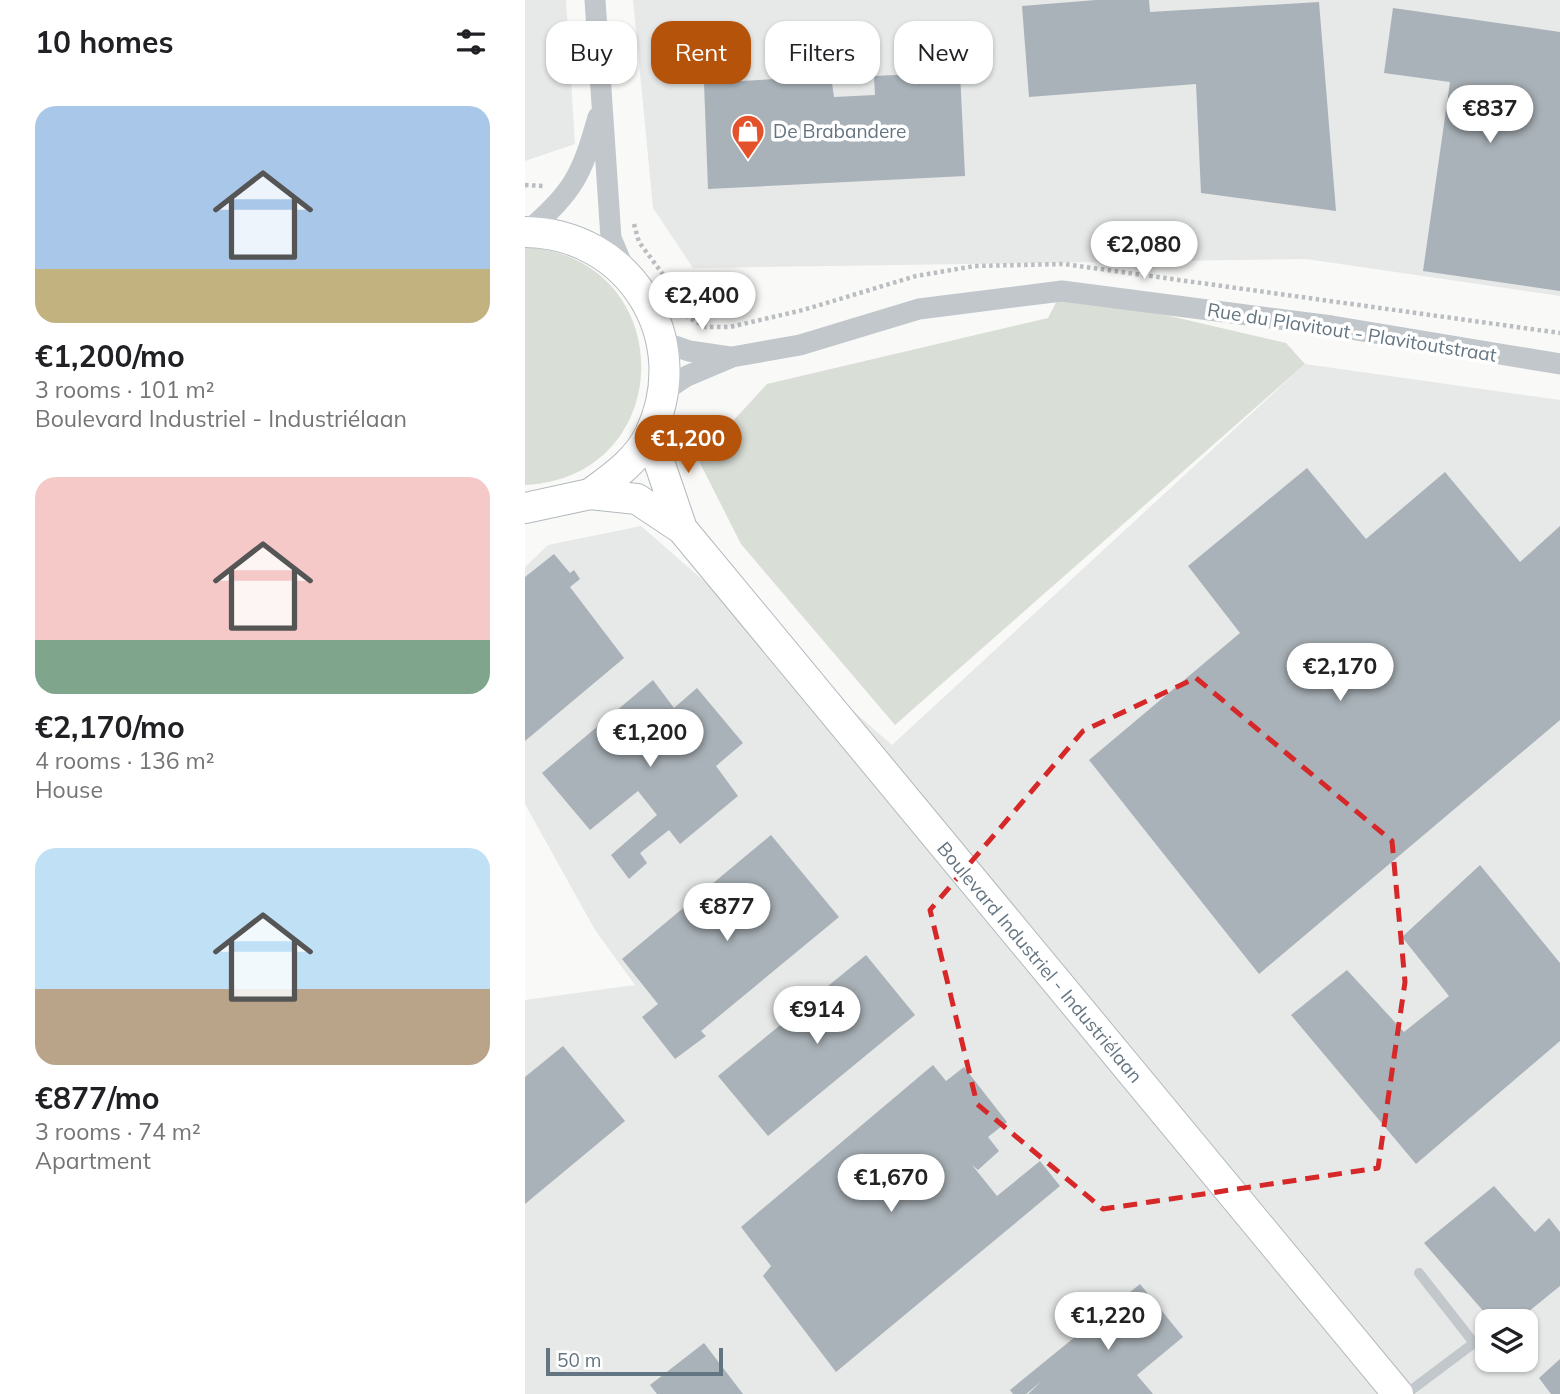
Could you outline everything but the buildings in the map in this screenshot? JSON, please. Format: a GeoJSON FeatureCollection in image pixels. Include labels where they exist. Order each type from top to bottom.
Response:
{"type":"FeatureCollection","features":[{"type":"Feature","properties":{"kind":"main road","name":"Boulevard Industriel - Industriélaan"},"geometry":{"type":"LineString","coordinates":[[526,232],[574,239],[625,271],[653,311],[663,342],[664,391],[650,435],[628,466],[590,494]]}},
{"type":"Feature","properties":{"kind":"main road","name":"Boulevard Industriel - Industriélaan"},"geometry":{"type":"LineString","coordinates":[[650,435],[662,479],[683,530]]}},
{"type":"Feature","properties":{"kind":"main road","name":"Boulevard Industriel - Industriélaan"},"geometry":{"type":"LineString","coordinates":[[525,508],[590,494],[637,499],[683,530],[1398,1394]]}},
{"type":"Feature","properties":{"kind":"street"},"geometry":{"type":"LineString","coordinates":[[595,0],[611,238],[625,271]]}},
{"type":"Feature","properties":{"kind":"street"},"geometry":{"type":"LineString","coordinates":[[526,232],[564,198],[585,163],[602,102]]}},
{"type":"Feature","properties":{"kind":"street","name":"Rue du Plavitout - Plavitoutstraat"},"geometry":{"type":"LineString","coordinates":[[664,391],[687,376],[732,358],[800,345],[919,309],[1062,291],[1332,326],[1560,364]]}},
{"type":"Feature","properties":{"kind":"street","name":"Rue du Plavitout - Plavitoutstraat"},"geometry":{"type":"LineString","coordinates":[[663,342],[689,351],[732,358]]}},
{"type":"Feature","properties":{"kind":"lane"},"geometry":{"type":"LineString","coordinates":[[1406,1394],[1474,1343],[1419,1273]]}},
{"type":"Feature","properties":{"kind":"path"},"geometry":{"type":"LineString","coordinates":[[633,223],[639,242],[670,284],[688,317],[706,327],[730,327]]}},
{"type":"Feature","properties":{"kind":"highlighted area"},"geometry":{"type":"Polygon","coordinates":[[[1196,678],[1392,841],[1405,982],[1378,1168],[1103,1209],[977,1104],[930,910],[1083,731],[1196,678]]]}},
{"type":"Feature","properties":{"kind":"shaded area"},"geometry":{"type":"Polygon","coordinates":[[[525,0],[566,0],[567,21],[546,21],[546,84],[571,84],[575,144],[525,161],[525,0]]]}},
{"type":"Feature","properties":{"kind":"shaded area"},"geometry":{"type":"Polygon","coordinates":[[[633,0],[1560,0],[1560,296],[1306,259],[693,268],[653,208],[633,0]]]}},
{"type":"Feature","properties":{"kind":"shaded area"},"geometry":{"type":"Polygon","coordinates":[[[525,247],[576,260],[612,287],[634,325],[641,367],[634,409],[612,446],[576,473],[525,485],[525,247]]]}},
{"type":"Feature","properties":{"kind":"shaded area"},"geometry":{"type":"Polygon","coordinates":[[[1062,291],[1286,343],[1305,364],[895,725],[741,544],[698,459],[767,384],[1048,318],[1062,291]]]}},
{"type":"Feature","properties":{"kind":"shaded area"},"geometry":{"type":"Polygon","coordinates":[[[1305,364],[1560,400],[1560,1394],[525,1394],[525,1000],[635,985],[595,930],[525,804],[525,567],[548,545],[641,526],[892,745],[1305,364]]]}},
{"type":"Feature","properties":{"kind":"place","name":"De Brabandere"},"geometry":{"type":"Point","coordinates":[748,161]}}]}
